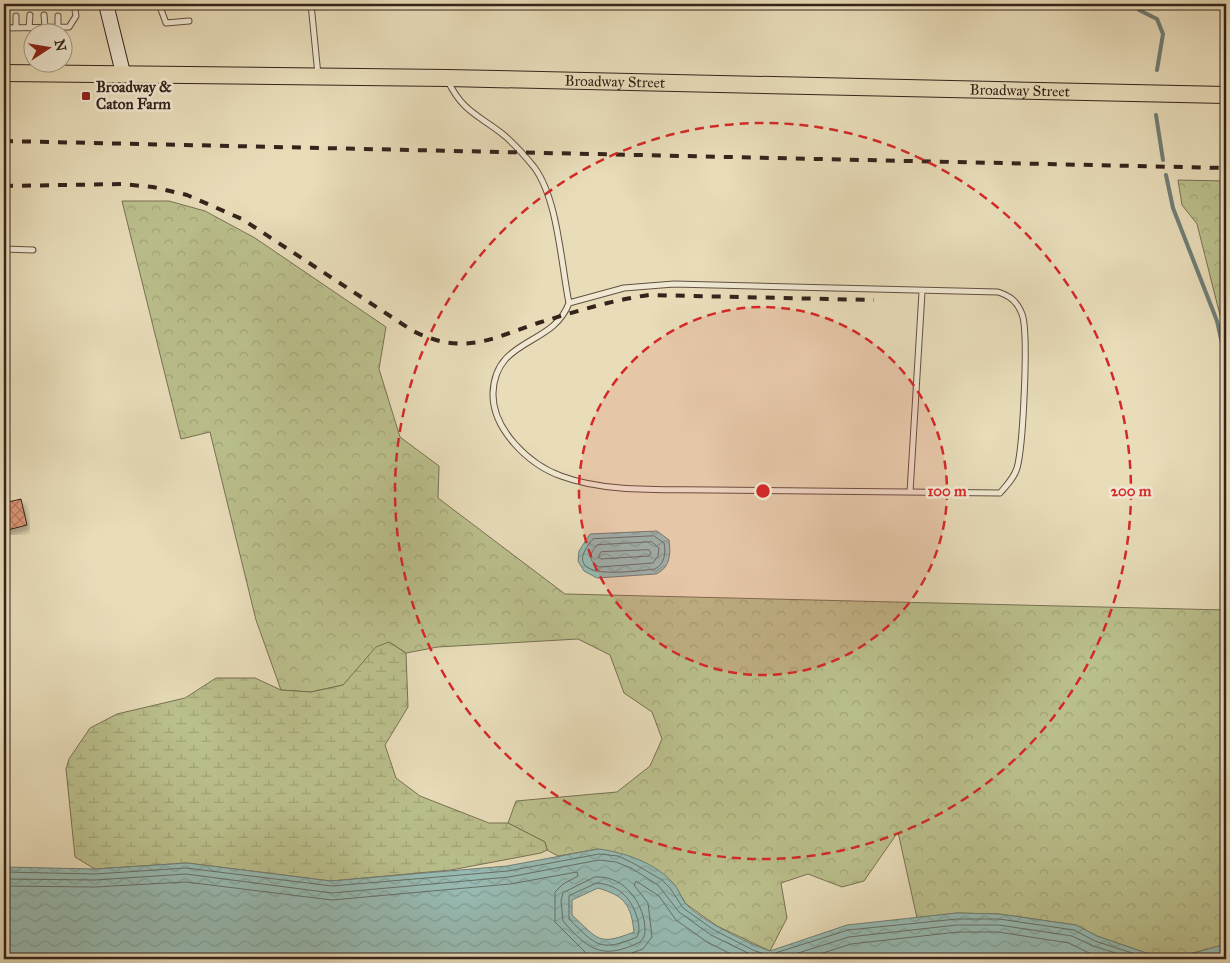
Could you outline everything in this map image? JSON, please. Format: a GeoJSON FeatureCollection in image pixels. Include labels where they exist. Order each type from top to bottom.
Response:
{"type":"FeatureCollection","features":[{"type":"Feature","properties":{"kind":"main road","name":"Broadway Street"},"geometry":{"type":"LineString","coordinates":[[4,73],[447,78],[1226,96]]}},
{"type":"Feature","properties":{"kind":"street"},"geometry":{"type":"LineString","coordinates":[[106,4],[123,73]]}},
{"type":"Feature","properties":{"kind":"lane"},"geometry":{"type":"LineString","coordinates":[[72,22],[76,16],[74,4]]}},
{"type":"Feature","properties":{"kind":"lane"},"geometry":{"type":"LineString","coordinates":[[159,4],[166,23],[189,21]]}},
{"type":"Feature","properties":{"kind":"lane"},"geometry":{"type":"LineString","coordinates":[[311,4],[318,76]]}},
{"type":"Feature","properties":{"kind":"lane"},"geometry":{"type":"LineString","coordinates":[[29,22],[30,15]]}},
{"type":"Feature","properties":{"kind":"lane"},"geometry":{"type":"LineString","coordinates":[[44,15],[45,22]]}},
{"type":"Feature","properties":{"kind":"lane"},"geometry":{"type":"LineString","coordinates":[[16,16],[16,28]]}},
{"type":"Feature","properties":{"kind":"lane"},"geometry":{"type":"LineString","coordinates":[[58,16],[58,22]]}},
{"type":"Feature","properties":{"kind":"lane"},"geometry":{"type":"LineString","coordinates":[[4,28],[22,28]]}},
{"type":"Feature","properties":{"kind":"lane"},"geometry":{"type":"LineString","coordinates":[[447,78],[459,100],[468,110],[505,136],[529,161],[541,178],[554,214],[569,303],[565,316],[555,327],[526,342],[507,356],[499,367],[494,384],[494,406],[501,423],[524,454],[542,467],[580,482],[609,486],[1000,492],[1014,476],[1018,466],[1022,422],[1024,322],[1014,300],[998,292],[922,292],[674,284],[624,288],[569,303]]}},
{"type":"Feature","properties":{"kind":"lane"},"geometry":{"type":"LineString","coordinates":[[4,249],[34,250]]}},
{"type":"Feature","properties":{"kind":"lane"},"geometry":{"type":"LineString","coordinates":[[910,492],[922,292]]}},
{"type":"Feature","properties":{"kind":"green space"},"geometry":{"type":"Polygon","coordinates":[[[1178,180],[1226,181],[1226,339],[1197,224],[1182,205],[1178,180]]]}},
{"type":"Feature","properties":{"kind":"green space"},"geometry":{"type":"Polygon","coordinates":[[[122,201],[169,201],[205,211],[255,238],[386,327],[379,369],[400,437],[439,466],[438,498],[565,594],[1226,610],[1226,944],[1186,955],[1158,957],[1097,936],[1076,925],[999,914],[957,913],[917,918],[898,832],[864,881],[842,887],[808,874],[781,883],[787,918],[770,951],[717,926],[686,904],[674,884],[598,849],[558,856],[547,850],[545,842],[508,823],[516,801],[617,792],[650,766],[662,739],[652,712],[624,693],[610,655],[578,639],[438,647],[406,653],[389,642],[343,685],[311,692],[281,690],[256,620],[210,432],[181,439],[122,201]]]}},
{"type":"Feature","properties":{"kind":"green space"},"geometry":{"type":"Polygon","coordinates":[[[389,642],[406,653],[408,707],[385,745],[396,778],[420,796],[489,823],[508,823],[545,842],[547,850],[541,853],[451,870],[331,881],[187,863],[95,869],[75,857],[66,769],[69,759],[90,728],[117,714],[185,698],[216,678],[255,678],[281,690],[311,692],[343,685],[376,647],[389,642]]]}},
{"type":"Feature","properties":{"kind":"water"},"geometry":{"type":"Polygon","coordinates":[[[657,531],[669,540],[670,550],[667,564],[656,574],[597,578],[584,571],[578,561],[579,551],[590,534],[657,531]]]}},
{"type":"Feature","properties":{"kind":"water"},"geometry":{"type":"Polygon","coordinates":[[[598,849],[629,856],[649,864],[667,877],[676,886],[686,904],[693,911],[749,943],[770,951],[847,925],[957,913],[999,914],[1076,925],[1097,936],[1158,957],[1186,955],[1226,944],[1226,959],[4,959],[4,867],[95,869],[187,863],[331,881],[507,866],[598,849]],[[598,888],[572,900],[572,915],[600,938],[613,939],[634,932],[631,915],[625,903],[615,894],[598,888]]]}},
{"type":"Feature","properties":{"kind":"building"},"geometry":{"type":"Polygon","coordinates":[[[21,499],[27,525],[4,531],[4,503],[21,499]]]}},
{"type":"Feature","properties":{"kind":"waterway"},"geometry":{"type":"LineString","coordinates":[[1137,4],[1139,10],[1157,19],[1163,34],[1157,70]]}},
{"type":"Feature","properties":{"kind":"waterway"},"geometry":{"type":"LineString","coordinates":[[1156,115],[1163,160]]}},
{"type":"Feature","properties":{"kind":"waterway"},"geometry":{"type":"LineString","coordinates":[[1166,175],[1173,208],[1217,321],[1226,361]]}},
{"type":"Feature","properties":{"kind":"railway"},"geometry":{"type":"LineString","coordinates":[[4,141],[1226,168]]}},
{"type":"Feature","properties":{"kind":"railway"},"geometry":{"type":"LineString","coordinates":[[4,186],[122,184],[153,187],[187,195],[242,219],[413,331],[447,343],[462,344],[491,339],[579,311],[649,295],[874,300]]}},
{"type":"Feature","properties":{"kind":"place","name":"Broadway & Caton Farm"},"geometry":{"type":"Point","coordinates":[86,96]}}]}
